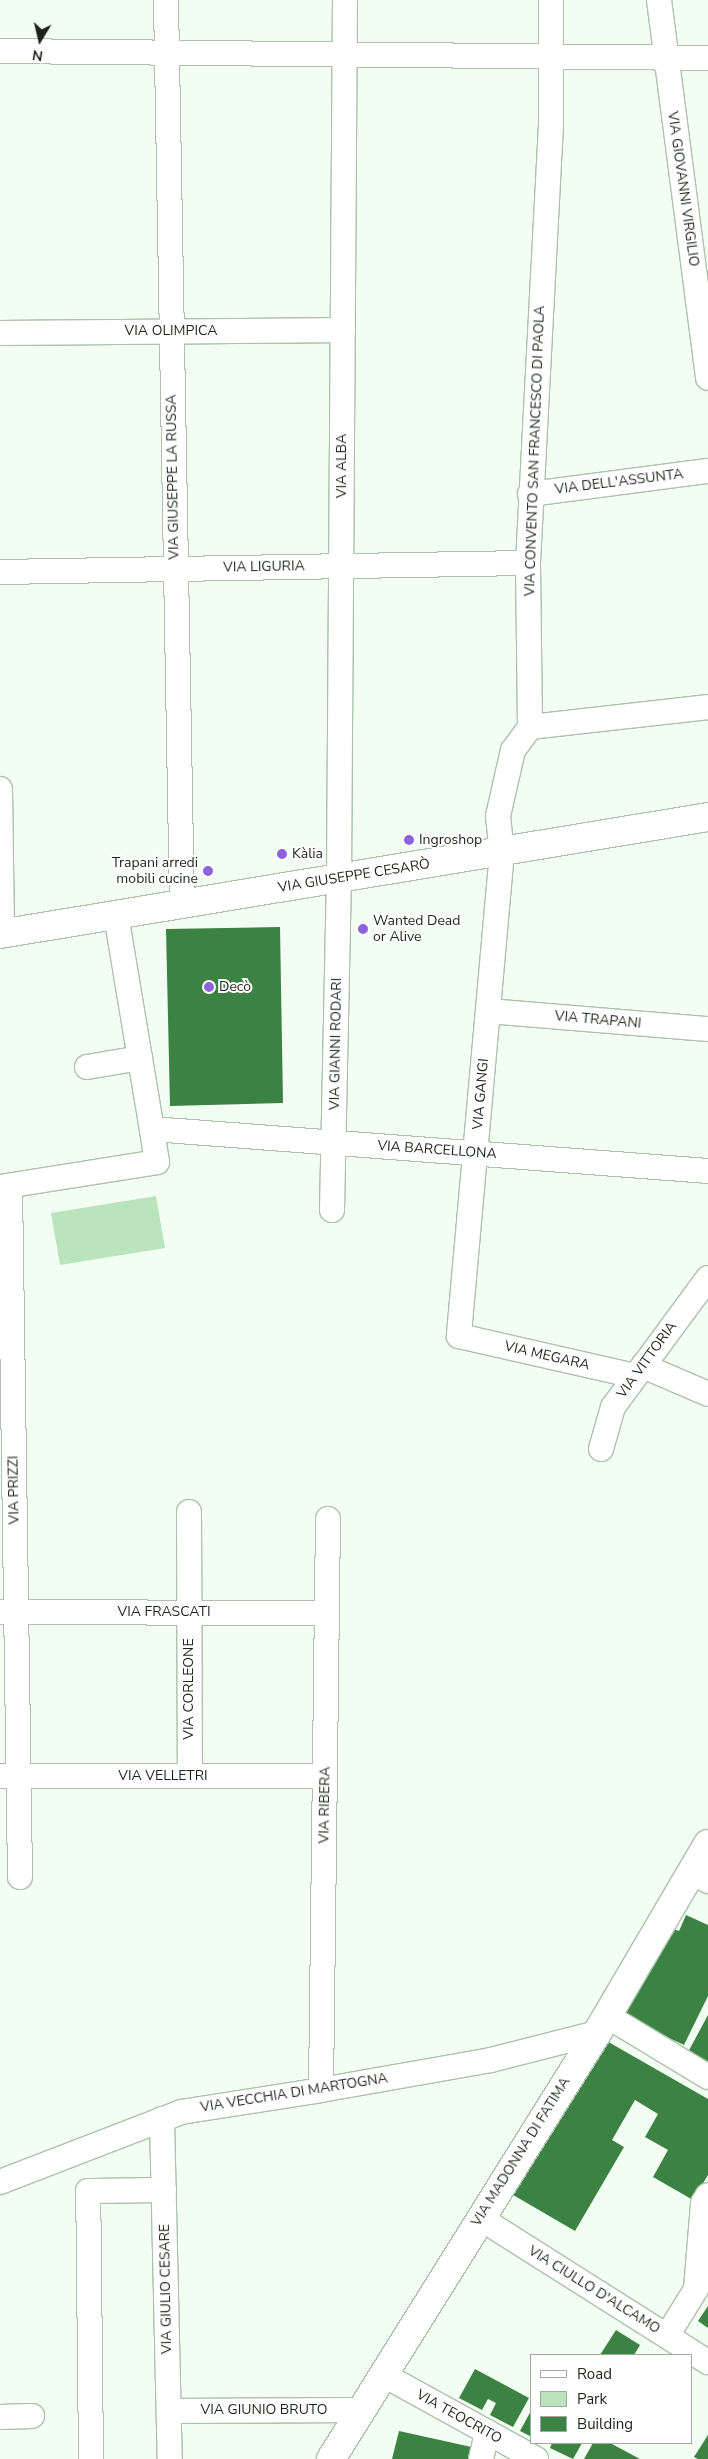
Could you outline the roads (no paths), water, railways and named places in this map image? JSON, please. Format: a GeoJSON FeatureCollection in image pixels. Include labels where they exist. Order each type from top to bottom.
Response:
{"type":"FeatureCollection","features":[{"type":"Feature","properties":{"kind":"street","name":"VIA GIUSEPPE LA RUSSA"},"geometry":{"type":"LineString","coordinates":[[166,0],[165,51],[182,904]]}},
{"type":"Feature","properties":{"kind":"street","name":"VIA ALBA"},"geometry":{"type":"LineString","coordinates":[[339,878],[345,0]]}},
{"type":"Feature","properties":{"kind":"street","name":"VIA CONVENTO SAN FRANCESCO DI PAOLA"},"geometry":{"type":"LineString","coordinates":[[530,726],[528,563],[530,494],[551,129],[551,0]]}},
{"type":"Feature","properties":{"kind":"street","name":"VIA GIOVANNI VIRGILIO"},"geometry":{"type":"LineString","coordinates":[[659,0],[665,58],[708,378]]}},
{"type":"Feature","properties":{"kind":"street"},"geometry":{"type":"LineString","coordinates":[[0,51],[165,51],[708,58]]}},
{"type":"Feature","properties":{"kind":"street","name":"VIA OLIMPICA"},"geometry":{"type":"LineString","coordinates":[[0,333],[342,330]]}},
{"type":"Feature","properties":{"kind":"street","name":"VIA DELL'ASSUNTA"},"geometry":{"type":"LineString","coordinates":[[530,494],[708,471]]}},
{"type":"Feature","properties":{"kind":"street","name":"VIA LIGURIA"},"geometry":{"type":"LineString","coordinates":[[0,572],[528,563]]}},
{"type":"Feature","properties":{"kind":"street"},"geometry":{"type":"LineString","coordinates":[[530,726],[708,707]]}},
{"type":"Feature","properties":{"kind":"street","name":"VIA GANGI"},"geometry":{"type":"LineString","coordinates":[[459,1336],[502,852],[498,816],[513,750],[530,726]]}},
{"type":"Feature","properties":{"kind":"street"},"geometry":{"type":"LineString","coordinates":[[0,790],[1,934]]}},
{"type":"Feature","properties":{"kind":"street","name":"VIA GIUSEPPE CESARÒ"},"geometry":{"type":"LineString","coordinates":[[1,934],[708,817]]}},
{"type":"Feature","properties":{"kind":"street","name":"VIA GIANNI RODARI"},"geometry":{"type":"LineString","coordinates":[[332,1210],[339,878]]}},
{"type":"Feature","properties":{"kind":"street"},"geometry":{"type":"LineString","coordinates":[[6,1192],[157,1162],[159,1129],[140,1058],[116,914]]}},
{"type":"Feature","properties":{"kind":"street","name":"VIA TRAPANI"},"geometry":{"type":"LineString","coordinates":[[488,1011],[708,1029]]}},
{"type":"Feature","properties":{"kind":"street"},"geometry":{"type":"LineString","coordinates":[[87,1067],[140,1058]]}},
{"type":"Feature","properties":{"kind":"street","name":"VIA BARCELLONA"},"geometry":{"type":"LineString","coordinates":[[159,1129],[708,1171]]}},
{"type":"Feature","properties":{"kind":"street","name":"VIA PRIZZI"},"geometry":{"type":"LineString","coordinates":[[6,1192],[9,1776],[20,1877]]}},
{"type":"Feature","properties":{"kind":"street","name":"VIA VITTORIA"},"geometry":{"type":"LineString","coordinates":[[601,1449],[613,1407],[708,1278]]}},
{"type":"Feature","properties":{"kind":"street","name":"VIA MEGARA"},"geometry":{"type":"LineString","coordinates":[[459,1336],[639,1371],[708,1394]]}},
{"type":"Feature","properties":{"kind":"street","name":"VIA CORLEONE"},"geometry":{"type":"LineString","coordinates":[[188,1512],[190,1776]]}},
{"type":"Feature","properties":{"kind":"street","name":"VIA RIBERA"},"geometry":{"type":"LineString","coordinates":[[321,2090],[328,1519]]}},
{"type":"Feature","properties":{"kind":"street","name":"VIA FRASCATI"},"geometry":{"type":"LineString","coordinates":[[8,1612],[327,1612]]}},
{"type":"Feature","properties":{"kind":"street","name":"VIA VELLETRI"},"geometry":{"type":"LineString","coordinates":[[9,1776],[325,1776]]}},
{"type":"Feature","properties":{"kind":"street","name":"VIA MADONNA DI FATIMA"},"geometry":{"type":"LineString","coordinates":[[330,2459],[602,2024],[700,1876],[708,1844]]}},
{"type":"Feature","properties":{"kind":"street"},"geometry":{"type":"LineString","coordinates":[[602,2024],[708,2077]]}},
{"type":"Feature","properties":{"kind":"street","name":"VIA VECCHIA DI MARTOGNA"},"geometry":{"type":"LineString","coordinates":[[0,2182],[181,2112],[491,2060],[602,2024]]}},
{"type":"Feature","properties":{"kind":"street","name":"VIA GIULIO CESARE"},"geometry":{"type":"LineString","coordinates":[[162,2119],[170,2459]]}},
{"type":"Feature","properties":{"kind":"street"},"geometry":{"type":"LineString","coordinates":[[91,2459],[88,2191],[164,2190]]}},
{"type":"Feature","properties":{"kind":"street"},"geometry":{"type":"LineString","coordinates":[[671,2329],[696,2289],[703,2203],[708,2195]]}},
{"type":"Feature","properties":{"kind":"street","name":"VIA CIULLO D'ALCAMO"},"geometry":{"type":"LineString","coordinates":[[484,2211],[671,2329],[708,2362]]}},
{"type":"Feature","properties":{"kind":"street","name":"VIA CIULLO D'ALCAMO"},"geometry":{"type":"LineString","coordinates":[[671,2329],[708,2343]]}},
{"type":"Feature","properties":{"kind":"street","name":"VIA TEOCRITO"},"geometry":{"type":"LineString","coordinates":[[382,2374],[536,2459]]}},
{"type":"Feature","properties":{"kind":"street","name":"VIA GIUNIO BRUTO"},"geometry":{"type":"LineString","coordinates":[[169,2411],[360,2410]]}},
{"type":"Feature","properties":{"kind":"street"},"geometry":{"type":"LineString","coordinates":[[0,2417],[32,2416]]}},
{"type":"Feature","properties":{"kind":"street"},"geometry":{"type":"LineString","coordinates":[[481,2459],[487,2432]]}},
{"type":"Feature","properties":{"kind":"place","name":"Ingroshop"},"geometry":{"type":"Point","coordinates":[409,840]}},
{"type":"Feature","properties":{"kind":"place","name":"Kàlia"},"geometry":{"type":"Point","coordinates":[282,854]}},
{"type":"Feature","properties":{"kind":"place","name":"Trapani arredi mobili cucine"},"geometry":{"type":"Point","coordinates":[208,871]}},
{"type":"Feature","properties":{"kind":"place","name":"Wanted Dead or Alive"},"geometry":{"type":"Point","coordinates":[363,929]}},
{"type":"Feature","properties":{"kind":"place","name":"Decò"},"geometry":{"type":"Point","coordinates":[209,987]}}]}
